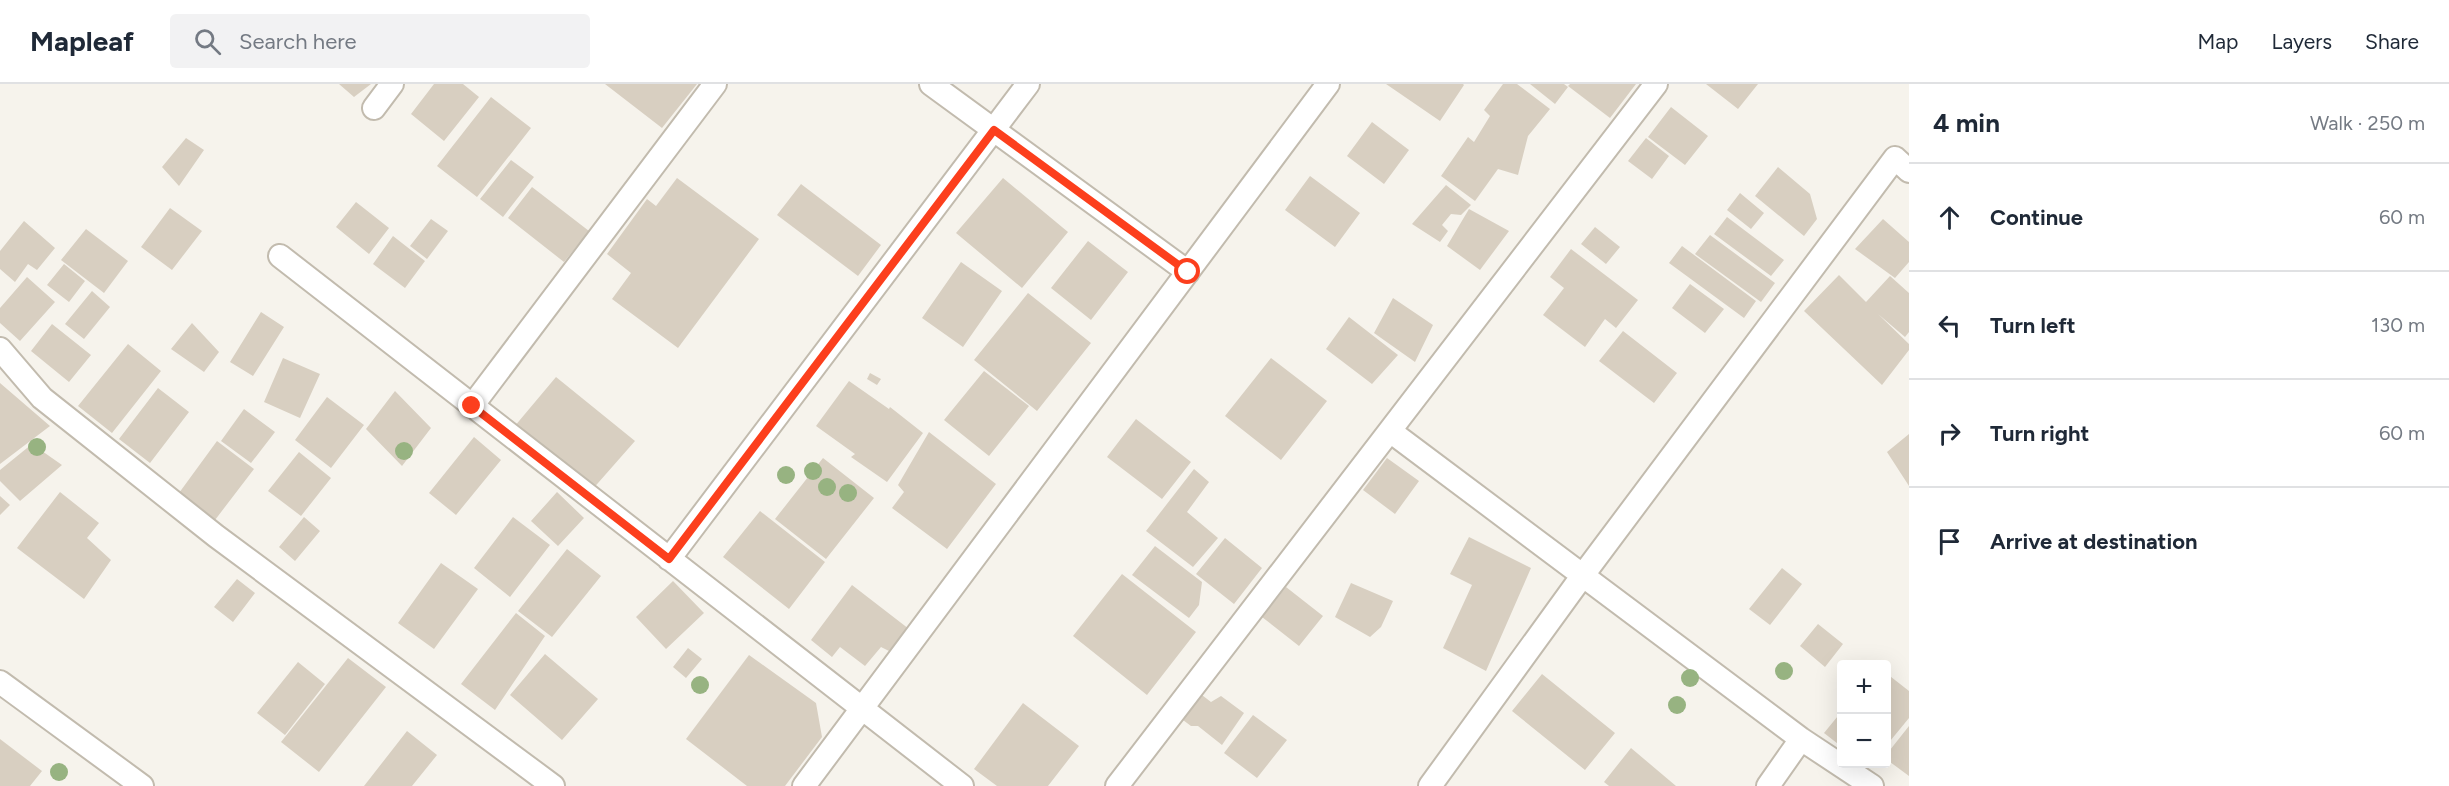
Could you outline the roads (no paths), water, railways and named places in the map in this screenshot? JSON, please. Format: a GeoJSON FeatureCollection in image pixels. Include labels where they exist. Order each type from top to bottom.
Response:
{"type":"FeatureCollection","features":[{"type":"Feature","properties":{"kind":"street"},"geometry":{"type":"LineString","coordinates":[[374,108],[392,84]]}},
{"type":"Feature","properties":{"kind":"street"},"geometry":{"type":"LineString","coordinates":[[472,406],[715,84]]}},
{"type":"Feature","properties":{"kind":"street"},"geometry":{"type":"LineString","coordinates":[[931,84],[1188,272]]}},
{"type":"Feature","properties":{"kind":"street"},"geometry":{"type":"LineString","coordinates":[[669,559],[1028,84]]}},
{"type":"Feature","properties":{"kind":"street"},"geometry":{"type":"LineString","coordinates":[[804,786],[1328,84]]}},
{"type":"Feature","properties":{"kind":"street"},"geometry":{"type":"LineString","coordinates":[[1117,786],[1656,84]]}},
{"type":"Feature","properties":{"kind":"street"},"geometry":{"type":"LineString","coordinates":[[1430,786],[1583,575],[1896,158],[1909,171]]}},
{"type":"Feature","properties":{"kind":"street"},"geometry":{"type":"LineString","coordinates":[[280,256],[962,786]]}},
{"type":"Feature","properties":{"kind":"street"},"geometry":{"type":"LineString","coordinates":[[0,349],[42,398],[198,522],[553,786]]}},
{"type":"Feature","properties":{"kind":"street"},"geometry":{"type":"LineString","coordinates":[[1390,431],[1801,739],[1872,786]]}},
{"type":"Feature","properties":{"kind":"street"},"geometry":{"type":"LineString","coordinates":[[0,682],[142,786]]}},
{"type":"Feature","properties":{"kind":"street"},"geometry":{"type":"LineString","coordinates":[[1768,786],[1801,739]]}}]}
